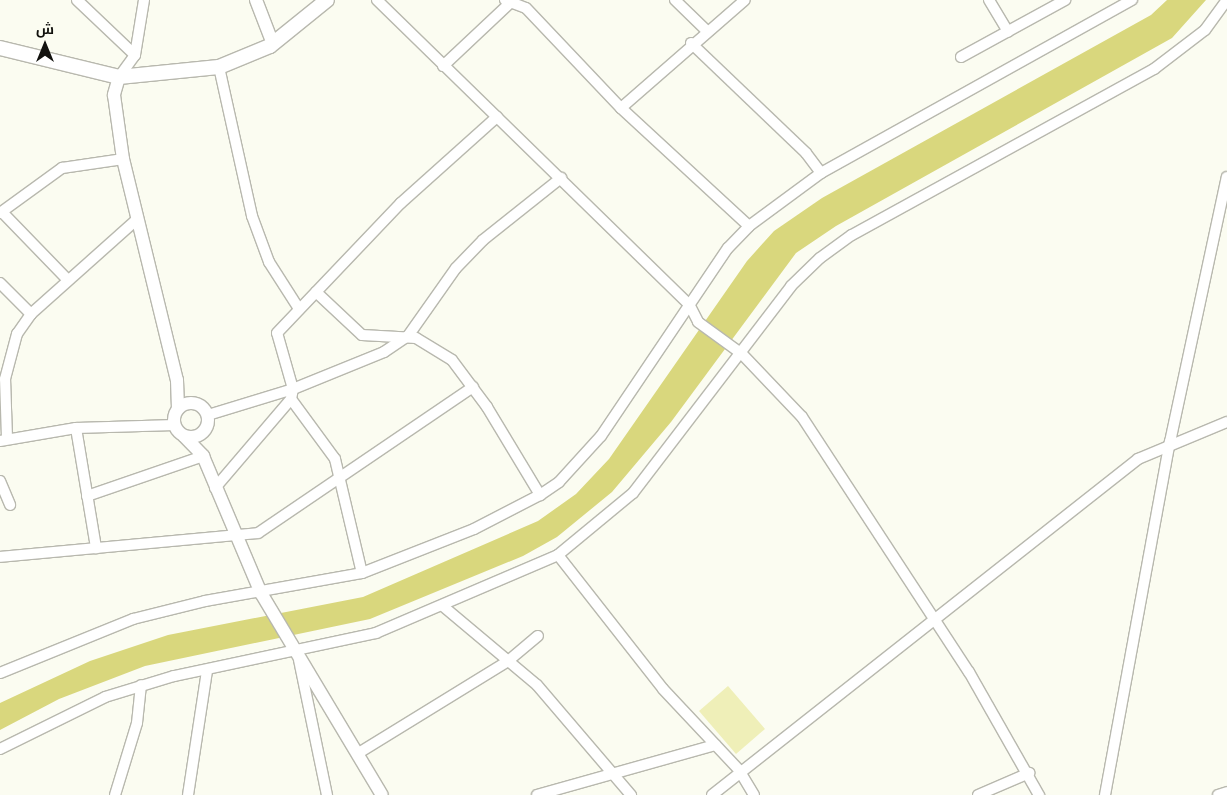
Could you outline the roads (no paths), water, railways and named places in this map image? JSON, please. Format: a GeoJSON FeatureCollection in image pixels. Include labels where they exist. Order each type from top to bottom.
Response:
{"type":"FeatureCollection","features":[{"type":"Feature","properties":{"kind":"main road"},"geometry":{"type":"LineString","coordinates":[[0,48],[119,77],[219,67],[273,44],[327,0]]}},
{"type":"Feature","properties":{"kind":"street"},"geometry":{"type":"LineString","coordinates":[[77,0],[135,55]]}},
{"type":"Feature","properties":{"kind":"street"},"geometry":{"type":"LineString","coordinates":[[144,0],[135,55],[119,77],[114,95],[123,159],[136,220],[177,380],[178,408],[174,425]]}},
{"type":"Feature","properties":{"kind":"street"},"geometry":{"type":"LineString","coordinates":[[256,0],[273,44]]}},
{"type":"Feature","properties":{"kind":"street"},"geometry":{"type":"LineString","coordinates":[[377,0],[689,304],[698,322],[742,354],[802,417],[934,620],[1029,774],[1039,795]]}},
{"type":"Feature","properties":{"kind":"street"},"geometry":{"type":"LineString","coordinates":[[675,0],[707,31]]}},
{"type":"Feature","properties":{"kind":"street"},"geometry":{"type":"LineString","coordinates":[[622,108],[691,43],[745,0]]}},
{"type":"Feature","properties":{"kind":"street"},"geometry":{"type":"LineString","coordinates":[[989,0],[1008,32]]}},
{"type":"Feature","properties":{"kind":"street"},"geometry":{"type":"LineString","coordinates":[[961,57],[1065,0]]}},
{"type":"Feature","properties":{"kind":"street"},"geometry":{"type":"LineString","coordinates":[[0,674],[133,619],[204,601],[261,593],[362,573],[474,529],[540,495],[559,482],[601,436],[689,304],[749,226],[821,173],[1132,0]]}},
{"type":"Feature","properties":{"kind":"street"},"geometry":{"type":"LineString","coordinates":[[0,749],[71,712],[141,685],[297,654],[376,633],[444,607],[558,555],[633,493],[742,354],[791,286],[820,258],[852,235],[1154,69],[1205,30],[1227,0]]}},
{"type":"Feature","properties":{"kind":"street"},"geometry":{"type":"LineString","coordinates":[[443,66],[507,2],[526,8],[622,108],[749,226]]}},
{"type":"Feature","properties":{"kind":"street"},"geometry":{"type":"LineString","coordinates":[[691,43],[806,153],[821,173]]}},
{"type":"Feature","properties":{"kind":"street"},"geometry":{"type":"LineString","coordinates":[[219,67],[252,216],[268,262],[299,309]]}},
{"type":"Feature","properties":{"kind":"street"},"geometry":{"type":"LineString","coordinates":[[362,573],[342,479],[335,459],[292,394],[277,333],[401,203],[497,117]]}},
{"type":"Feature","properties":{"kind":"street"},"geometry":{"type":"LineString","coordinates":[[68,280],[1,212],[62,168],[123,159]]}},
{"type":"Feature","properties":{"kind":"street"},"geometry":{"type":"LineString","coordinates":[[1105,795],[1130,677],[1170,442],[1227,177]]}},
{"type":"Feature","properties":{"kind":"street"},"geometry":{"type":"LineString","coordinates":[[208,415],[292,394],[384,352],[408,336],[468,255],[561,178]]}},
{"type":"Feature","properties":{"kind":"street"},"geometry":{"type":"LineString","coordinates":[[136,220],[31,314],[8,358],[3,412],[3,439],[76,428],[174,425],[203,456],[234,536],[261,593],[382,795]]}},
{"type":"Feature","properties":{"kind":"street"},"geometry":{"type":"LineString","coordinates":[[0,283],[31,314]]}},
{"type":"Feature","properties":{"kind":"street"},"geometry":{"type":"LineString","coordinates":[[316,292],[362,335],[408,336],[448,356],[473,387],[540,495]]}},
{"type":"Feature","properties":{"kind":"street"},"geometry":{"type":"LineString","coordinates":[[0,350],[8,358]]}},
{"type":"Feature","properties":{"kind":"street"},"geometry":{"type":"LineString","coordinates":[[177,380],[195,403],[208,415]]}},
{"type":"Feature","properties":{"kind":"street"},"geometry":{"type":"LineString","coordinates":[[0,557],[234,536],[267,529],[473,387]]}},
{"type":"Feature","properties":{"kind":"street"},"geometry":{"type":"LineString","coordinates":[[215,488],[292,394]]}},
{"type":"Feature","properties":{"kind":"street"},"geometry":{"type":"LineString","coordinates":[[178,408],[195,403]]}},
{"type":"Feature","properties":{"kind":"street"},"geometry":{"type":"LineString","coordinates":[[203,456],[208,415]]}},
{"type":"Feature","properties":{"kind":"street"},"geometry":{"type":"LineString","coordinates":[[712,795],[739,770],[934,620],[1079,502],[1138,459],[1170,442],[1227,422]]}},
{"type":"Feature","properties":{"kind":"street"},"geometry":{"type":"LineString","coordinates":[[76,428],[96,548]]}},
{"type":"Feature","properties":{"kind":"street"},"geometry":{"type":"LineString","coordinates":[[184,436],[194,437],[206,430]]}},
{"type":"Feature","properties":{"kind":"street"},"geometry":{"type":"LineString","coordinates":[[87,496],[203,456]]}},
{"type":"Feature","properties":{"kind":"street"},"geometry":{"type":"LineString","coordinates":[[0,481],[10,505]]}},
{"type":"Feature","properties":{"kind":"street"},"geometry":{"type":"LineString","coordinates":[[558,555],[715,745],[739,770],[754,795]]}},
{"type":"Feature","properties":{"kind":"street"},"geometry":{"type":"LineString","coordinates":[[444,607],[537,685],[614,771],[631,795]]}},
{"type":"Feature","properties":{"kind":"street"},"geometry":{"type":"LineString","coordinates":[[357,754],[508,661],[538,636]]}},
{"type":"Feature","properties":{"kind":"street"},"geometry":{"type":"LineString","coordinates":[[297,654],[327,795]]}},
{"type":"Feature","properties":{"kind":"street"},"geometry":{"type":"LineString","coordinates":[[188,795],[207,671]]}},
{"type":"Feature","properties":{"kind":"street"},"geometry":{"type":"LineString","coordinates":[[115,795],[137,723],[141,685]]}},
{"type":"Feature","properties":{"kind":"street"},"geometry":{"type":"LineString","coordinates":[[541,794],[614,771],[715,745]]}},
{"type":"Feature","properties":{"kind":"street"},"geometry":{"type":"LineString","coordinates":[[978,795],[1029,774]]}},
{"type":"Feature","properties":{"kind":"street"},"geometry":{"type":"LineString","coordinates":[[1218,795],[1227,792]]}}]}
